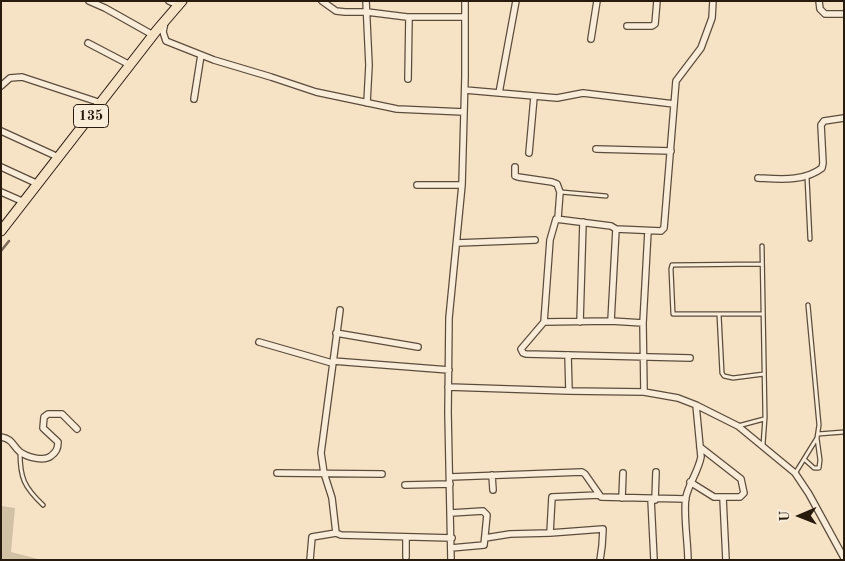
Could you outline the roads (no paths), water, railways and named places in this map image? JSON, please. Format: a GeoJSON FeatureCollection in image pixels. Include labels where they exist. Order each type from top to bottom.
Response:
{"type":"FeatureCollection","features":[{"type":"Feature","properties":{"kind":"main road","name":"135"},"geometry":{"type":"LineString","coordinates":[[1,231],[166,20],[176,3]]}},
{"type":"Feature","properties":{"kind":"street"},"geometry":{"type":"LineString","coordinates":[[89,1],[106,8],[153,35]]}},
{"type":"Feature","properties":{"kind":"street"},"geometry":{"type":"LineString","coordinates":[[322,1],[336,11],[367,12],[409,17],[465,16]]}},
{"type":"Feature","properties":{"kind":"street"},"geometry":{"type":"LineString","coordinates":[[366,1],[369,65],[367,103]]}},
{"type":"Feature","properties":{"kind":"street"},"geometry":{"type":"LineString","coordinates":[[452,560],[448,387],[450,310],[462,185],[465,1]]}},
{"type":"Feature","properties":{"kind":"street"},"geometry":{"type":"LineString","coordinates":[[499,93],[516,1]]}},
{"type":"Feature","properties":{"kind":"street"},"geometry":{"type":"LineString","coordinates":[[591,39],[597,1]]}},
{"type":"Feature","properties":{"kind":"street"},"geometry":{"type":"LineString","coordinates":[[627,26],[652,26],[655,24],[657,1]]}},
{"type":"Feature","properties":{"kind":"street"},"geometry":{"type":"LineString","coordinates":[[558,218],[610,226],[616,229],[661,231],[664,228],[676,81],[701,48],[712,18],[713,1]]}},
{"type":"Feature","properties":{"kind":"street"},"geometry":{"type":"LineString","coordinates":[[819,1],[822,13],[828,15],[844,14]]}},
{"type":"Feature","properties":{"kind":"street"},"geometry":{"type":"LineString","coordinates":[[408,79],[409,17]]}},
{"type":"Feature","properties":{"kind":"street"},"geometry":{"type":"LineString","coordinates":[[166,20],[163,32],[166,41],[229,65],[316,92],[397,109],[464,112]]}},
{"type":"Feature","properties":{"kind":"street"},"geometry":{"type":"LineString","coordinates":[[88,43],[130,65]]}},
{"type":"Feature","properties":{"kind":"street"},"geometry":{"type":"LineString","coordinates":[[194,99],[201,55]]}},
{"type":"Feature","properties":{"kind":"street"},"geometry":{"type":"LineString","coordinates":[[1,86],[10,78],[22,77],[101,103]]}},
{"type":"Feature","properties":{"kind":"street"},"geometry":{"type":"LineString","coordinates":[[465,90],[557,98],[583,93],[674,104]]}},
{"type":"Feature","properties":{"kind":"street"},"geometry":{"type":"LineString","coordinates":[[529,153],[534,97]]}},
{"type":"Feature","properties":{"kind":"street"},"geometry":{"type":"LineString","coordinates":[[758,178],[782,179],[807,176],[822,168],[821,125],[824,121],[844,118]]}},
{"type":"Feature","properties":{"kind":"street"},"geometry":{"type":"LineString","coordinates":[[1,131],[58,157]]}},
{"type":"Feature","properties":{"kind":"street"},"geometry":{"type":"LineString","coordinates":[[596,149],[671,151]]}},
{"type":"Feature","properties":{"kind":"street"},"geometry":{"type":"LineString","coordinates":[[1,167],[38,184]]}},
{"type":"Feature","properties":{"kind":"street"},"geometry":{"type":"LineString","coordinates":[[515,167],[516,177],[552,182],[557,184],[560,192],[558,218],[554,220],[550,240],[544,322],[522,347],[521,352],[526,354],[690,358]]}},
{"type":"Feature","properties":{"kind":"street"},"geometry":{"type":"LineString","coordinates":[[417,185],[462,185]]}},
{"type":"Feature","properties":{"kind":"street"},"geometry":{"type":"LineString","coordinates":[[1,192],[24,202]]}},
{"type":"Feature","properties":{"kind":"street"},"geometry":{"type":"LineString","coordinates":[[580,322],[583,222]]}},
{"type":"Feature","properties":{"kind":"street"},"geometry":{"type":"LineString","coordinates":[[611,321],[616,229]]}},
{"type":"Feature","properties":{"kind":"street"},"geometry":{"type":"LineString","coordinates":[[644,392],[643,323],[648,231]]}},
{"type":"Feature","properties":{"kind":"street"},"geometry":{"type":"LineString","coordinates":[[457,243],[535,240]]}},
{"type":"Feature","properties":{"kind":"street"},"geometry":{"type":"LineString","coordinates":[[336,533],[332,498],[324,473],[321,453],[340,310]]}},
{"type":"Feature","properties":{"kind":"street"},"geometry":{"type":"LineString","coordinates":[[544,322],[611,321],[643,323]]}},
{"type":"Feature","properties":{"kind":"street"},"geometry":{"type":"LineString","coordinates":[[336,334],[418,346]]}},
{"type":"Feature","properties":{"kind":"street"},"geometry":{"type":"LineString","coordinates":[[259,342],[333,362],[449,370]]}},
{"type":"Feature","properties":{"kind":"street"},"geometry":{"type":"LineString","coordinates":[[568,355],[570,392]]}},
{"type":"Feature","properties":{"kind":"street"},"geometry":{"type":"LineString","coordinates":[[448,387],[570,392],[644,392],[678,398],[696,405],[738,426],[796,473],[844,558]]}},
{"type":"Feature","properties":{"kind":"street"},"geometry":{"type":"LineString","coordinates":[[688,560],[686,499],[690,482],[700,461],[696,405]]}},
{"type":"Feature","properties":{"kind":"street"},"geometry":{"type":"LineString","coordinates":[[1,437],[9,439],[20,452],[42,459],[50,457],[57,450],[58,442],[43,426],[44,417],[48,414],[62,414],[78,429]]}},
{"type":"Feature","properties":{"kind":"street"},"geometry":{"type":"LineString","coordinates":[[690,482],[714,497],[742,496],[744,494],[742,481],[700,447]]}},
{"type":"Feature","properties":{"kind":"street"},"geometry":{"type":"LineString","coordinates":[[450,477],[582,472],[599,495],[604,498],[686,499]]}},
{"type":"Feature","properties":{"kind":"street"},"geometry":{"type":"LineString","coordinates":[[654,560],[653,500],[656,472]]}},
{"type":"Feature","properties":{"kind":"street"},"geometry":{"type":"LineString","coordinates":[[277,473],[382,474]]}},
{"type":"Feature","properties":{"kind":"street"},"geometry":{"type":"LineString","coordinates":[[622,498],[623,473]]}},
{"type":"Feature","properties":{"kind":"street"},"geometry":{"type":"LineString","coordinates":[[492,475],[493,490]]}},
{"type":"Feature","properties":{"kind":"street"},"geometry":{"type":"LineString","coordinates":[[405,485],[450,484]]}},
{"type":"Feature","properties":{"kind":"street"},"geometry":{"type":"LineString","coordinates":[[550,534],[552,496],[599,495]]}},
{"type":"Feature","properties":{"kind":"street"},"geometry":{"type":"LineString","coordinates":[[722,498],[726,560]]}},
{"type":"Feature","properties":{"kind":"street"},"geometry":{"type":"LineString","coordinates":[[451,513],[484,511],[486,515],[484,545],[451,548]]}},
{"type":"Feature","properties":{"kind":"street"},"geometry":{"type":"LineString","coordinates":[[485,538],[510,534],[550,534],[603,529],[600,560]]}},
{"type":"Feature","properties":{"kind":"street"},"geometry":{"type":"LineString","coordinates":[[310,560],[312,537],[336,533],[341,536],[452,538]]}},
{"type":"Feature","properties":{"kind":"street"},"geometry":{"type":"LineString","coordinates":[[406,538],[406,556]]}},
{"type":"Feature","properties":{"kind":"lane"},"geometry":{"type":"LineString","coordinates":[[807,176],[810,240]]}},
{"type":"Feature","properties":{"kind":"lane"},"geometry":{"type":"LineString","coordinates":[[560,192],[606,196]]}},
{"type":"Feature","properties":{"kind":"lane"},"geometry":{"type":"LineString","coordinates":[[762,246],[763,446]]}},
{"type":"Feature","properties":{"kind":"lane"},"geometry":{"type":"LineString","coordinates":[[762,264],[672,265],[670,269],[673,314],[763,314]]}},
{"type":"Feature","properties":{"kind":"lane"},"geometry":{"type":"LineString","coordinates":[[804,459],[814,468],[819,468],[819,425],[808,305]]}},
{"type":"Feature","properties":{"kind":"lane"},"geometry":{"type":"LineString","coordinates":[[719,314],[722,373],[724,376],[733,378],[764,374]]}},
{"type":"Feature","properties":{"kind":"lane"},"geometry":{"type":"LineString","coordinates":[[738,426],[764,419]]}},
{"type":"Feature","properties":{"kind":"lane"},"geometry":{"type":"LineString","coordinates":[[796,473],[818,436],[844,432]]}},
{"type":"Feature","properties":{"kind":"lane"},"geometry":{"type":"LineString","coordinates":[[20,452],[20,467],[25,486],[42,505]]}},
{"type":"Feature","properties":{"kind":"waterway"},"geometry":{"type":"LineString","coordinates":[[1,251],[9,241]]}}]}
